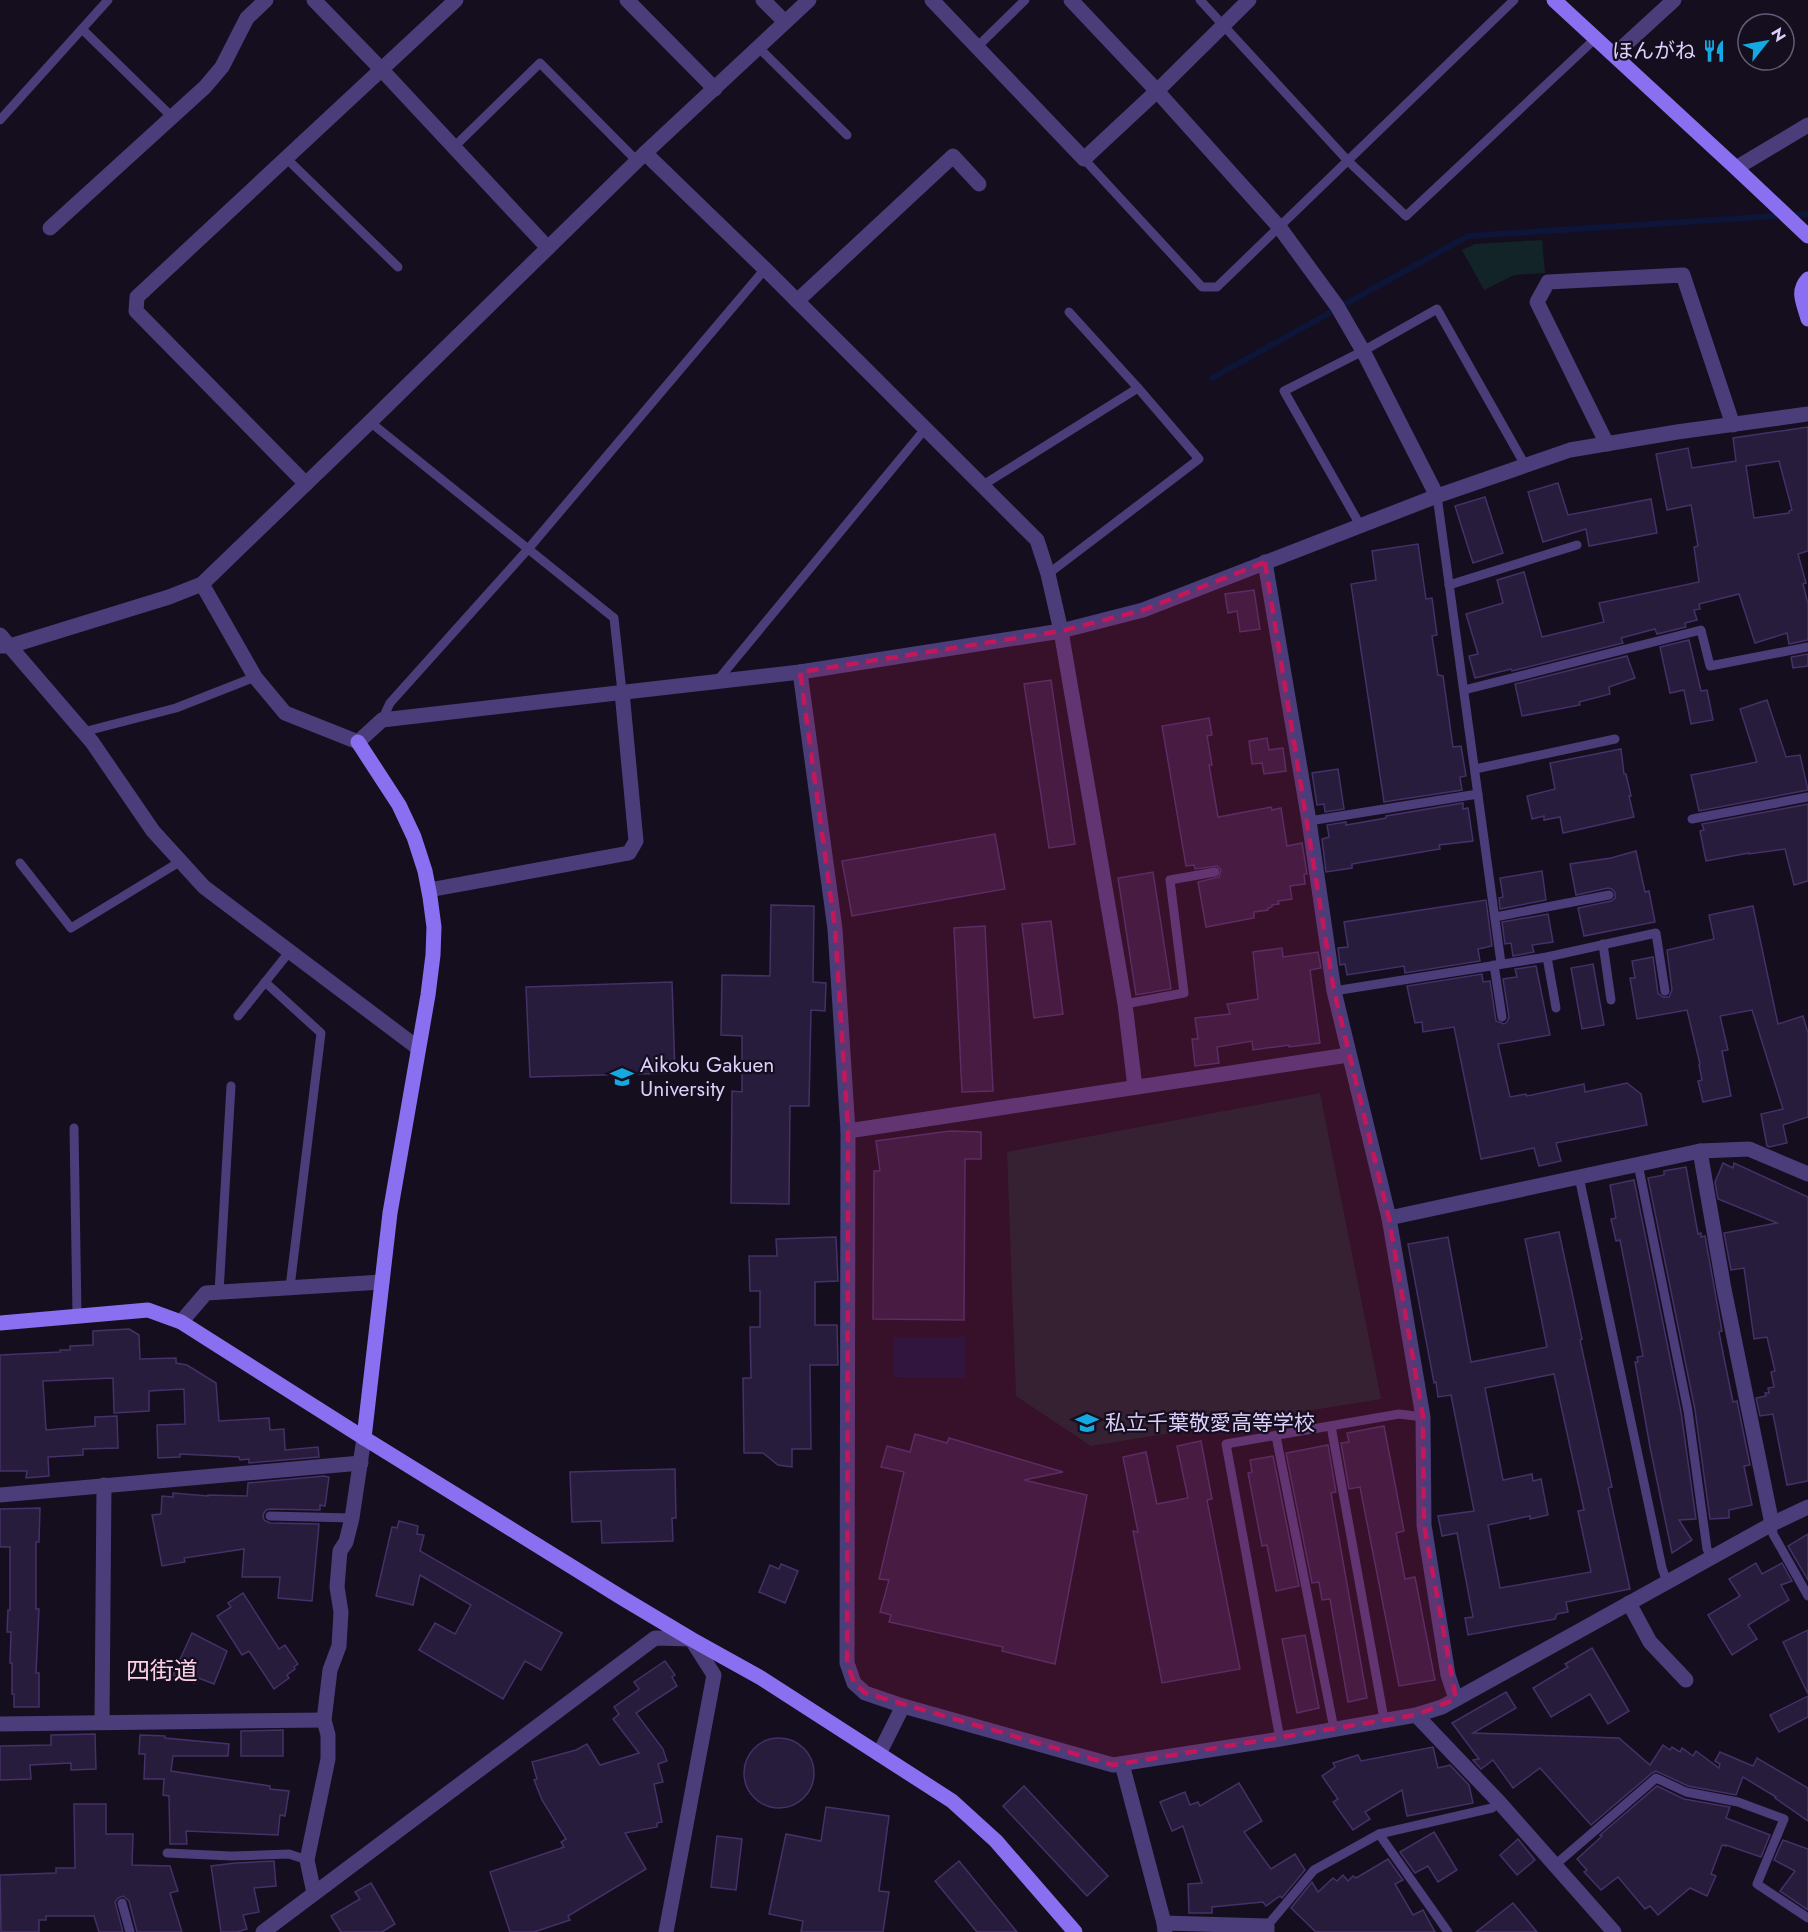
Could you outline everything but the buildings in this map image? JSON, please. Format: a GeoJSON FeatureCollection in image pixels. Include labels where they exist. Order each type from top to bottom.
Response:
{"type":"FeatureCollection","features":[{"type":"Feature","properties":{"kind":"street"},"geometry":{"type":"LineString","coordinates":[[50,228],[205,87],[222,67],[247,18],[266,0]]}},
{"type":"Feature","properties":{"kind":"street"},"geometry":{"type":"LineString","coordinates":[[314,0],[548,248]]}},
{"type":"Feature","properties":{"kind":"street"},"geometry":{"type":"LineString","coordinates":[[306,484],[136,311],[137,297],[456,0]]}},
{"type":"Feature","properties":{"kind":"street"},"geometry":{"type":"LineString","coordinates":[[627,0],[715,89]]}},
{"type":"Feature","properties":{"kind":"street"},"geometry":{"type":"LineString","coordinates":[[763,0],[785,22]]}},
{"type":"Feature","properties":{"kind":"street"},"geometry":{"type":"LineString","coordinates":[[418,1048],[204,887],[153,831],[92,742],[3,642],[169,597],[202,584],[641,157],[809,0]]}},
{"type":"Feature","properties":{"kind":"street"},"geometry":{"type":"LineString","coordinates":[[932,0],[1084,159],[1249,0]]}},
{"type":"Feature","properties":{"kind":"street"},"geometry":{"type":"LineString","coordinates":[[1071,0],[1157,90],[1280,228],[1337,306],[1363,351],[1437,496]]}},
{"type":"Feature","properties":{"kind":"street"},"geometry":{"type":"LineString","coordinates":[[1554,0],[1808,236]]}},
{"type":"Feature","properties":{"kind":"street"},"geometry":{"type":"LineString","coordinates":[[1614,55],[1674,0]]}},
{"type":"Feature","properties":{"kind":"street"},"geometry":{"type":"LineString","coordinates":[[1736,168],[1808,125]]}},
{"type":"Feature","properties":{"kind":"street"},"geometry":{"type":"LineString","coordinates":[[797,301],[953,156],[979,184]]}},
{"type":"Feature","properties":{"kind":"street"},"geometry":{"type":"LineString","coordinates":[[641,157],[765,268],[1037,540],[1048,574],[1061,631],[1125,1004],[1135,1088]]}},
{"type":"Feature","properties":{"kind":"street"},"geometry":{"type":"LineString","coordinates":[[1607,444],[1537,302],[1548,282],[1683,275],[1733,425]]}},
{"type":"Feature","properties":{"kind":"street"},"geometry":{"type":"LineString","coordinates":[[1808,279],[1800,292],[1808,319]]}},
{"type":"Feature","properties":{"kind":"street"},"geometry":{"type":"LineString","coordinates":[[358,742],[382,720],[800,672],[1061,631],[1143,610],[1437,496],[1570,450],[1808,414]]}},
{"type":"Feature","properties":{"kind":"street"},"geometry":{"type":"LineString","coordinates":[[1265,562],[1309,821],[1334,991],[1389,1218],[1423,1417],[1424,1525],[1448,1675],[1456,1699]]}},
{"type":"Feature","properties":{"kind":"street"},"geometry":{"type":"LineString","coordinates":[[202,584],[255,677],[285,713],[358,742],[399,805],[414,837],[429,890],[434,927],[428,995],[390,1213],[361,1464],[352,1518],[346,1542],[340,1551],[337,1587],[341,1612],[339,1646],[330,1670],[324,1720],[328,1735],[328,1759],[307,1860],[314,1893]]}},
{"type":"Feature","properties":{"kind":"street"},"geometry":{"type":"LineString","coordinates":[[800,672],[835,929],[848,1131],[847,1663],[854,1683],[865,1692],[903,1706],[1113,1765],[1416,1715],[1442,1707],[1772,1524],[1808,1507]]}},
{"type":"Feature","properties":{"kind":"street"},"geometry":{"type":"LineString","coordinates":[[429,890],[629,853],[636,842],[622,692]]}},
{"type":"Feature","properties":{"kind":"street"},"geometry":{"type":"LineString","coordinates":[[848,1131],[1348,1055]]}},
{"type":"Feature","properties":{"kind":"street"},"geometry":{"type":"LineString","coordinates":[[1389,1218],[1700,1150],[1749,1149],[1808,1174]]}},
{"type":"Feature","properties":{"kind":"street"},"geometry":{"type":"LineString","coordinates":[[1700,1150],[1724,1289],[1772,1524]]}},
{"type":"Feature","properties":{"kind":"street"},"geometry":{"type":"LineString","coordinates":[[181,1322],[206,1293],[382,1282]]}},
{"type":"Feature","properties":{"kind":"street"},"geometry":{"type":"LineString","coordinates":[[0,1323],[148,1310],[181,1322],[691,1640],[761,1678],[952,1801],[996,1842],[1075,1932]]}},
{"type":"Feature","properties":{"kind":"street"},"geometry":{"type":"LineString","coordinates":[[0,1494],[361,1464]]}},
{"type":"Feature","properties":{"kind":"street"},"geometry":{"type":"LineString","coordinates":[[102,1722],[104,1485]]}},
{"type":"Feature","properties":{"kind":"street"},"geometry":{"type":"LineString","coordinates":[[1629,1603],[1650,1642],[1686,1680]]}},
{"type":"Feature","properties":{"kind":"street"},"geometry":{"type":"LineString","coordinates":[[263,1932],[655,1638],[691,1640]]}},
{"type":"Feature","properties":{"kind":"street"},"geometry":{"type":"LineString","coordinates":[[666,1932],[714,1675],[691,1640]]}},
{"type":"Feature","properties":{"kind":"street"},"geometry":{"type":"LineString","coordinates":[[879,1754],[903,1706]]}},
{"type":"Feature","properties":{"kind":"street"},"geometry":{"type":"LineString","coordinates":[[1416,1715],[1499,1802],[1614,1932]]}},
{"type":"Feature","properties":{"kind":"street"},"geometry":{"type":"LineString","coordinates":[[0,1724],[324,1720]]}},
{"type":"Feature","properties":{"kind":"street"},"geometry":{"type":"LineString","coordinates":[[1122,1764],[1165,1928],[1267,1929]]}},
{"type":"Feature","properties":{"kind":"lane"},"geometry":{"type":"LineString","coordinates":[[0,120],[108,0]]}},
{"type":"Feature","properties":{"kind":"lane"},"geometry":{"type":"LineString","coordinates":[[977,47],[1025,0]]}},
{"type":"Feature","properties":{"kind":"lane"},"geometry":{"type":"LineString","coordinates":[[1200,0],[1348,161],[1406,216],[1596,38]]}},
{"type":"Feature","properties":{"kind":"lane"},"geometry":{"type":"LineString","coordinates":[[1084,159],[1203,287],[1217,287],[1514,0]]}},
{"type":"Feature","properties":{"kind":"lane"},"geometry":{"type":"LineString","coordinates":[[82,28],[172,117]]}},
{"type":"Feature","properties":{"kind":"lane"},"geometry":{"type":"LineString","coordinates":[[759,48],[847,135]]}},
{"type":"Feature","properties":{"kind":"lane"},"geometry":{"type":"LineString","coordinates":[[454,147],[540,63],[641,157]]}},
{"type":"Feature","properties":{"kind":"lane"},"geometry":{"type":"LineString","coordinates":[[286,158],[398,267]]}},
{"type":"Feature","properties":{"kind":"lane"},"geometry":{"type":"LineString","coordinates":[[382,720],[390,703],[529,548],[765,268]]}},
{"type":"Feature","properties":{"kind":"lane"},"geometry":{"type":"LineString","coordinates":[[1360,525],[1284,391],[1363,351],[1437,309],[1525,465]]}},
{"type":"Feature","properties":{"kind":"lane"},"geometry":{"type":"LineString","coordinates":[[1048,574],[1199,459],[1069,312]]}},
{"type":"Feature","properties":{"kind":"lane"},"geometry":{"type":"LineString","coordinates":[[983,485],[1138,388]]}},
{"type":"Feature","properties":{"kind":"lane"},"geometry":{"type":"LineString","coordinates":[[370,422],[614,618],[622,692]]}},
{"type":"Feature","properties":{"kind":"lane"},"geometry":{"type":"LineString","coordinates":[[717,681],[926,429]]}},
{"type":"Feature","properties":{"kind":"lane"},"geometry":{"type":"LineString","coordinates":[[1437,496],[1495,917],[1502,1017]]}},
{"type":"Feature","properties":{"kind":"lane"},"geometry":{"type":"LineString","coordinates":[[1449,585],[1577,545]]}},
{"type":"Feature","properties":{"kind":"lane"},"geometry":{"type":"LineString","coordinates":[[1464,690],[1701,630],[1710,666],[1808,647]]}},
{"type":"Feature","properties":{"kind":"lane"},"geometry":{"type":"LineString","coordinates":[[83,732],[176,708],[255,677]]}},
{"type":"Feature","properties":{"kind":"lane"},"geometry":{"type":"LineString","coordinates":[[1474,768],[1615,739]]}},
{"type":"Feature","properties":{"kind":"lane"},"geometry":{"type":"LineString","coordinates":[[1309,821],[1478,794]]}},
{"type":"Feature","properties":{"kind":"lane"},"geometry":{"type":"LineString","coordinates":[[1692,819],[1808,797]]}},
{"type":"Feature","properties":{"kind":"lane"},"geometry":{"type":"LineString","coordinates":[[20,863],[71,928],[181,861]]}},
{"type":"Feature","properties":{"kind":"lane"},"geometry":{"type":"LineString","coordinates":[[1125,1004],[1184,993],[1170,880],[1215,872]]}},
{"type":"Feature","properties":{"kind":"lane"},"geometry":{"type":"LineString","coordinates":[[1495,917],[1609,895]]}},
{"type":"Feature","properties":{"kind":"lane"},"geometry":{"type":"LineString","coordinates":[[1334,991],[1547,957],[1656,933],[1665,992]]}},
{"type":"Feature","properties":{"kind":"lane"},"geometry":{"type":"LineString","coordinates":[[1603,944],[1611,1000]]}},
{"type":"Feature","properties":{"kind":"lane"},"geometry":{"type":"LineString","coordinates":[[238,1016],[290,951]]}},
{"type":"Feature","properties":{"kind":"lane"},"geometry":{"type":"LineString","coordinates":[[1547,957],[1556,1008]]}},
{"type":"Feature","properties":{"kind":"lane"},"geometry":{"type":"LineString","coordinates":[[265,982],[321,1033],[290,1287]]}},
{"type":"Feature","properties":{"kind":"lane"},"geometry":{"type":"LineString","coordinates":[[219,1292],[231,1086]]}},
{"type":"Feature","properties":{"kind":"lane"},"geometry":{"type":"LineString","coordinates":[[74,1128],[77,1316]]}},
{"type":"Feature","properties":{"kind":"lane"},"geometry":{"type":"LineString","coordinates":[[1638,1164],[1688,1411],[1707,1549],[1712,1557]]}},
{"type":"Feature","properties":{"kind":"lane"},"geometry":{"type":"LineString","coordinates":[[1579,1177],[1662,1568],[1667,1582]]}},
{"type":"Feature","properties":{"kind":"lane"},"geometry":{"type":"LineString","coordinates":[[1280,1739],[1226,1444],[1399,1414],[1423,1417]]}},
{"type":"Feature","properties":{"kind":"lane"},"geometry":{"type":"LineString","coordinates":[[1331,1426],[1384,1719]]}},
{"type":"Feature","properties":{"kind":"lane"},"geometry":{"type":"LineString","coordinates":[[1276,1437],[1335,1729]]}},
{"type":"Feature","properties":{"kind":"lane"},"geometry":{"type":"LineString","coordinates":[[270,1516],[352,1518]]}},
{"type":"Feature","properties":{"kind":"lane"},"geometry":{"type":"LineString","coordinates":[[1772,1524],[1773,1534],[1808,1596]]}},
{"type":"Feature","properties":{"kind":"lane"},"geometry":{"type":"LineString","coordinates":[[1555,1865],[1656,1778],[1686,1792],[1738,1802],[1784,1819],[1757,1884],[1808,1918]]}},
{"type":"Feature","properties":{"kind":"lane"},"geometry":{"type":"LineString","coordinates":[[1267,1929],[1314,1870],[1379,1834],[1492,1808],[1499,1802]]}},
{"type":"Feature","properties":{"kind":"lane"},"geometry":{"type":"LineString","coordinates":[[1379,1834],[1448,1932]]}},
{"type":"Feature","properties":{"kind":"lane"},"geometry":{"type":"LineString","coordinates":[[167,1852],[231,1856],[289,1854],[307,1860]]}},
{"type":"Feature","properties":{"kind":"lane"},"geometry":{"type":"LineString","coordinates":[[122,1903],[130,1932]]}},
{"type":"Feature","properties":{"kind":"highlighted area"},"geometry":{"type":"Polygon","coordinates":[[[1265,562],[1334,991],[1389,1218],[1423,1417],[1424,1525],[1456,1699],[1416,1715],[1113,1765],[865,1693],[854,1683],[847,1663],[848,1131],[835,929],[800,672],[1061,631],[1143,610],[1265,562]]]}},
{"type":"Feature","properties":{"kind":"shaded area"},"geometry":{"type":"Polygon","coordinates":[[[1542,240],[1545,273],[1514,275],[1484,290],[1462,250],[1475,244],[1542,240]]]}},
{"type":"Feature","properties":{"kind":"shaded area"},"geometry":{"type":"Polygon","coordinates":[[[1320,1093],[1381,1399],[1091,1446],[1016,1396],[1007,1152],[1320,1093]]]}},
{"type":"Feature","properties":{"kind":"water"},"geometry":{"type":"Polygon","coordinates":[[[893,1337],[965,1337],[965,1378],[893,1377],[893,1337]]]}},
{"type":"Feature","properties":{"kind":"waterway"},"geometry":{"type":"LineString","coordinates":[[1212,378],[1468,236],[1808,214]]}},
{"type":"Feature","properties":{"kind":"place","name":"ほんがね"},"geometry":{"type":"Point","coordinates":[1714,51]}},
{"type":"Feature","properties":{"kind":"place","name":"Aikoku Gakuen University"},"geometry":{"type":"Point","coordinates":[622,1077]}},
{"type":"Feature","properties":{"kind":"place","name":"私立千葉敬愛高等学校"},"geometry":{"type":"Point","coordinates":[1087,1423]}},
{"type":"Feature","properties":{"kind":"district","name":"四街道"},"geometry":{"type":"Point","coordinates":[162,1670]}}]}
